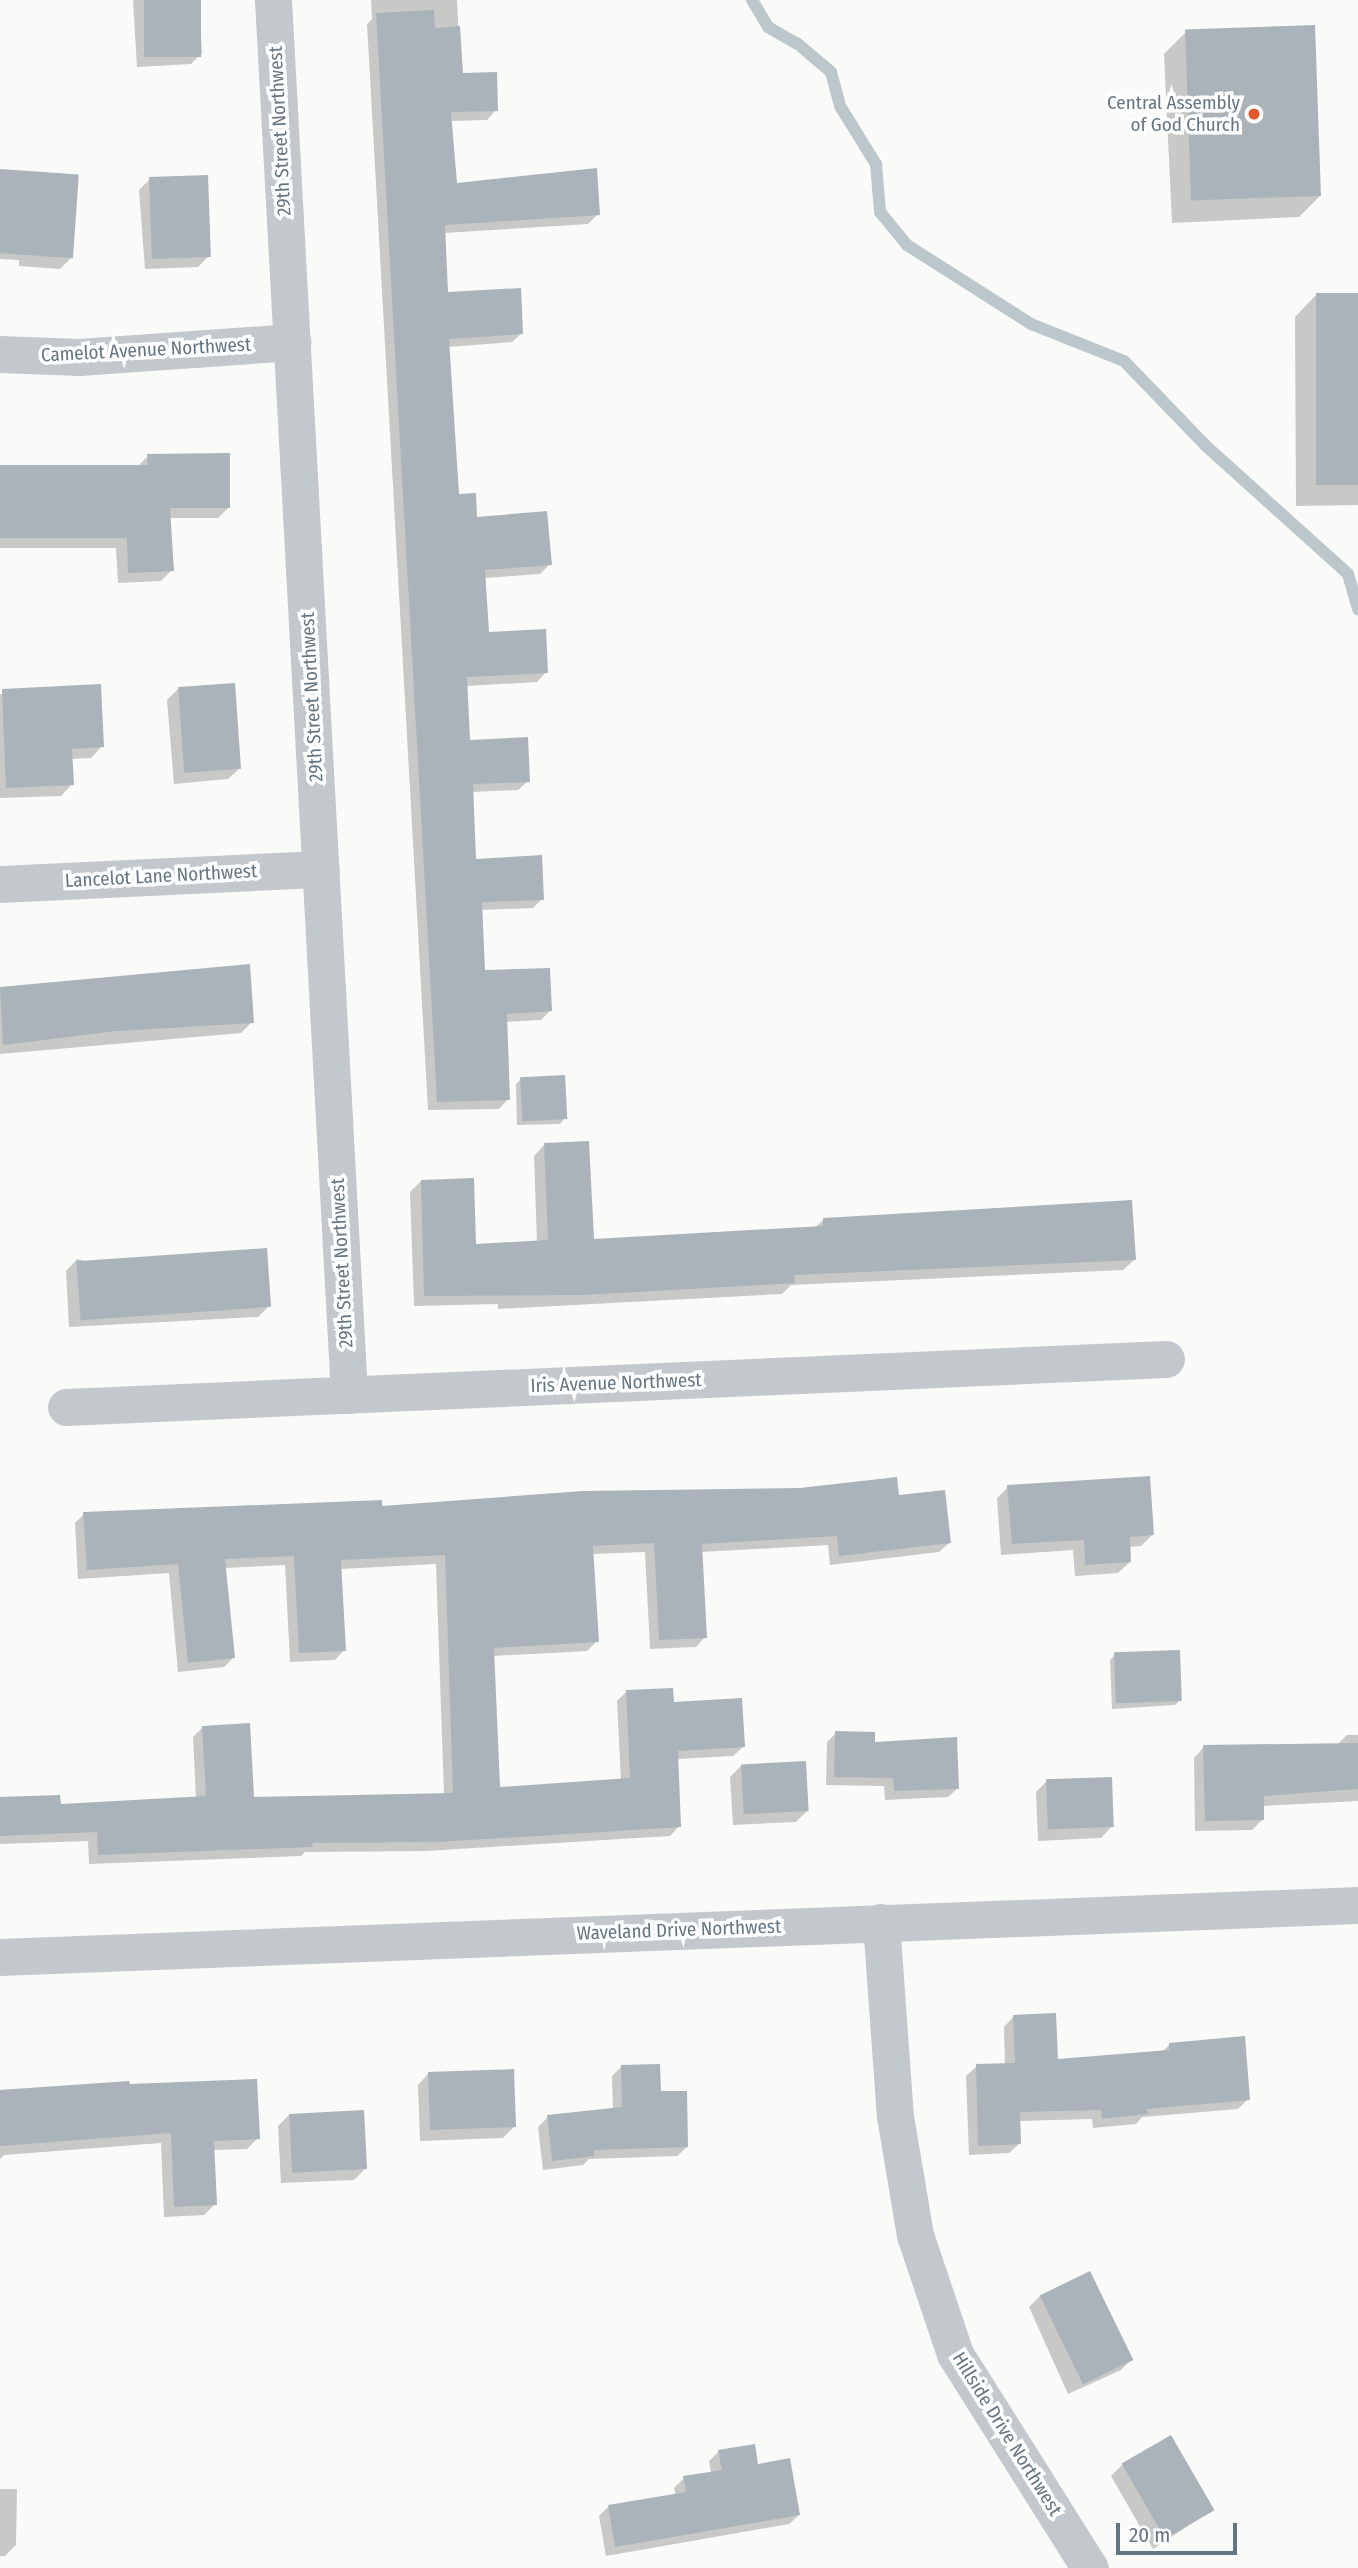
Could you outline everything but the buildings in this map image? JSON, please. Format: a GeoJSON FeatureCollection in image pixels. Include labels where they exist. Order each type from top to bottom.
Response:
{"type":"FeatureCollection","features":[{"type":"Feature","properties":{"kind":"street","name":"29th Street Northwest"},"geometry":{"type":"LineString","coordinates":[[273,0],[349,1395]]}},
{"type":"Feature","properties":{"kind":"street","name":"Camelot Avenue Northwest"},"geometry":{"type":"LineString","coordinates":[[0,354],[79,357],[292,342]]}},
{"type":"Feature","properties":{"kind":"street","name":"Lancelot Lane Northwest"},"geometry":{"type":"LineString","coordinates":[[0,884],[321,869]]}},
{"type":"Feature","properties":{"kind":"street","name":"Iris Avenue Northwest"},"geometry":{"type":"LineString","coordinates":[[66,1407],[1166,1359]]}},
{"type":"Feature","properties":{"kind":"street","name":"Waveland Drive Northwest"},"geometry":{"type":"LineString","coordinates":[[0,1957],[1358,1905]]}},
{"type":"Feature","properties":{"kind":"street","name":"Hillside Drive Northwest"},"geometry":{"type":"LineString","coordinates":[[881,1922],[895,2116],[915,2235],[955,2354],[1090,2568]]}},
{"type":"Feature","properties":{"kind":"waterway"},"geometry":{"type":"LineString","coordinates":[[752,0],[768,27],[798,44],[831,72],[840,106],[876,164],[880,212],[907,245],[1031,324],[1124,361],[1206,446],[1348,574],[1358,610]]}},
{"type":"Feature","properties":{"kind":"place","name":"Central Assembly of God Church"},"geometry":{"type":"Point","coordinates":[1254,114]}}]}
